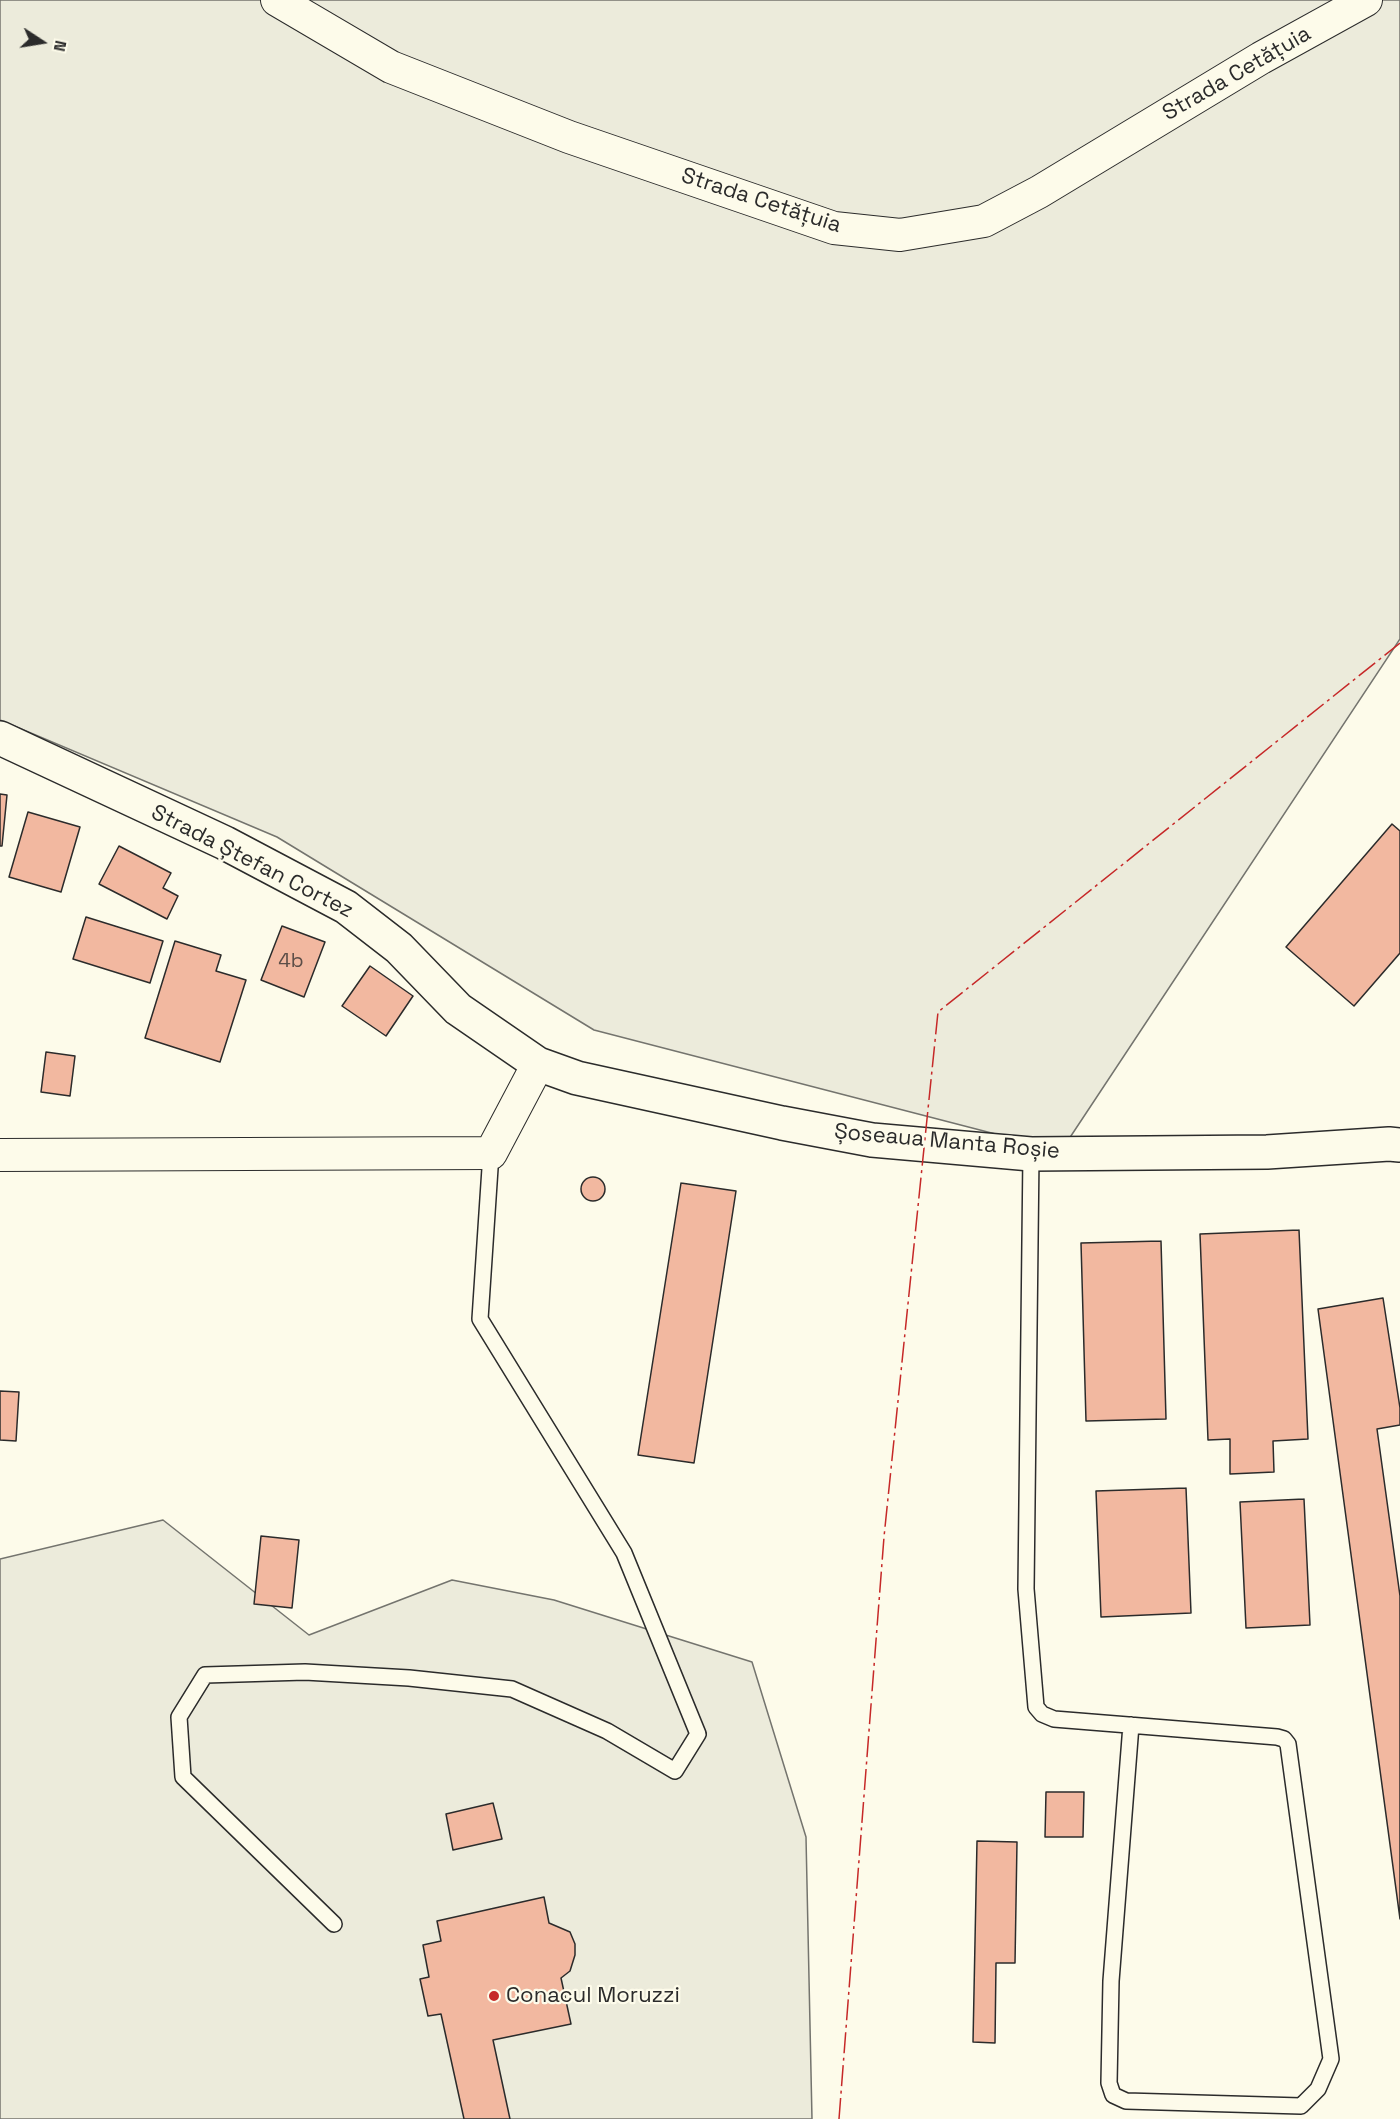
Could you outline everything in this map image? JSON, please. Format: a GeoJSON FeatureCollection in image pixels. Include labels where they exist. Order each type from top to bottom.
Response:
{"type":"FeatureCollection","features":[{"type":"Feature","properties":{"kind":"street","name":"Strada Cetățuia"},"geometry":{"type":"LineString","coordinates":[[277,0],[391,67],[569,137],[834,228],[900,235],[984,221],[1039,192],[1261,58],[1366,0]]}},
{"type":"Feature","properties":{"kind":"street","name":"Strada Ștefan Cortez"},"geometry":{"type":"LineString","coordinates":[[0,738],[225,843],[346,907],[399,948],[458,1009],[538,1064]]}},
{"type":"Feature","properties":{"kind":"street"},"geometry":{"type":"LineString","coordinates":[[0,1155],[491,1153],[538,1064]]}},
{"type":"Feature","properties":{"kind":"street","name":"Șoseaua Manta Roșie"},"geometry":{"type":"LineString","coordinates":[[538,1064],[577,1078],[872,1140],[1031,1154],[1267,1152],[1400,1145]]}},
{"type":"Feature","properties":{"kind":"lane"},"geometry":{"type":"LineString","coordinates":[[334,1924],[183,1777],[179,1717],[205,1675],[305,1672],[409,1678],[512,1689],[607,1731],[675,1771],[698,1734],[624,1553],[480,1319],[491,1153]]}},
{"type":"Feature","properties":{"kind":"lane"},"geometry":{"type":"LineString","coordinates":[[1031,1154],[1026,1589],[1036,1707],[1042,1714],[1054,1719],[1131,1725],[1277,1737],[1288,1743],[1331,2059],[1318,2089],[1300,2106],[1126,2102],[1113,2095],[1109,2084],[1111,1982],[1131,1725]]}},
{"type":"Feature","properties":{"kind":"shaded area"},"geometry":{"type":"Polygon","coordinates":[[[0,0],[1400,0],[1400,639],[1061,1151],[594,1030],[277,837],[0,720],[0,0]]]}},
{"type":"Feature","properties":{"kind":"shaded area"},"geometry":{"type":"Polygon","coordinates":[[[163,1520],[309,1635],[452,1580],[554,1600],[752,1662],[806,1837],[812,2119],[0,2119],[0,1559],[163,1520]]]}},
{"type":"Feature","properties":{"kind":"building"},"geometry":{"type":"Polygon","coordinates":[[[0,794],[7,795],[2,846],[0,846],[0,794]]]}},
{"type":"Feature","properties":{"kind":"building"},"geometry":{"type":"Polygon","coordinates":[[[28,812],[80,827],[61,892],[9,877],[28,812]]]}},
{"type":"Feature","properties":{"kind":"building"},"geometry":{"type":"Polygon","coordinates":[[[1392,824],[1400,831],[1400,953],[1354,1006],[1286,947],[1392,824]]]}},
{"type":"Feature","properties":{"kind":"building"},"geometry":{"type":"Polygon","coordinates":[[[119,846],[171,873],[163,888],[178,896],[167,919],[99,884],[119,846]]]}},
{"type":"Feature","properties":{"kind":"building"},"geometry":{"type":"Polygon","coordinates":[[[86,917],[163,941],[150,983],[73,959],[86,917]]]}},
{"type":"Feature","properties":{"kind":"building"},"geometry":{"type":"Polygon","coordinates":[[[282,926],[325,942],[304,997],[261,980],[282,926]]]}},
{"type":"Feature","properties":{"kind":"building"},"geometry":{"type":"Polygon","coordinates":[[[175,941],[221,955],[216,971],[246,980],[220,1062],[145,1038],[175,941]]]}},
{"type":"Feature","properties":{"kind":"building"},"geometry":{"type":"Polygon","coordinates":[[[370,966],[413,996],[386,1036],[342,1006],[370,966]]]}},
{"type":"Feature","properties":{"kind":"building"},"geometry":{"type":"Polygon","coordinates":[[[46,1052],[75,1056],[70,1096],[41,1092],[46,1052]]]}},
{"type":"Feature","properties":{"kind":"building"},"geometry":{"type":"Polygon","coordinates":[[[593,1177],[598,1178],[604,1184],[604,1194],[598,1200],[593,1201],[588,1200],[582,1194],[581,1189],[582,1184],[588,1178],[593,1177]]]}},
{"type":"Feature","properties":{"kind":"building"},"geometry":{"type":"Polygon","coordinates":[[[681,1183],[736,1191],[694,1463],[638,1455],[681,1183]]]}},
{"type":"Feature","properties":{"kind":"building"},"geometry":{"type":"Polygon","coordinates":[[[1299,1230],[1308,1439],[1273,1441],[1274,1472],[1230,1474],[1230,1439],[1208,1440],[1200,1234],[1299,1230]]]}},
{"type":"Feature","properties":{"kind":"building"},"geometry":{"type":"Polygon","coordinates":[[[1161,1241],[1166,1419],[1086,1421],[1081,1243],[1161,1241]]]}},
{"type":"Feature","properties":{"kind":"building"},"geometry":{"type":"Polygon","coordinates":[[[1383,1298],[1400,1408],[1400,1425],[1377,1429],[1400,1596],[1400,1919],[1318,1309],[1383,1298]]]}},
{"type":"Feature","properties":{"kind":"building"},"geometry":{"type":"Polygon","coordinates":[[[0,1391],[19,1392],[16,1441],[0,1440],[0,1391]]]}},
{"type":"Feature","properties":{"kind":"building"},"geometry":{"type":"Polygon","coordinates":[[[1186,1488],[1191,1613],[1101,1617],[1096,1491],[1186,1488]]]}},
{"type":"Feature","properties":{"kind":"building"},"geometry":{"type":"Polygon","coordinates":[[[1304,1499],[1310,1625],[1246,1628],[1240,1502],[1304,1499]]]}},
{"type":"Feature","properties":{"kind":"building"},"geometry":{"type":"Polygon","coordinates":[[[261,1536],[299,1540],[292,1608],[254,1604],[261,1536]]]}},
{"type":"Feature","properties":{"kind":"building"},"geometry":{"type":"Polygon","coordinates":[[[1046,1792],[1084,1792],[1083,1837],[1045,1837],[1046,1792]]]}},
{"type":"Feature","properties":{"kind":"building"},"geometry":{"type":"Polygon","coordinates":[[[493,1803],[502,1839],[453,1850],[446,1814],[493,1803]]]}},
{"type":"Feature","properties":{"kind":"building"},"geometry":{"type":"Polygon","coordinates":[[[977,1841],[1017,1842],[1015,1963],[996,1963],[995,2043],[973,2042],[977,1841]]]}},
{"type":"Feature","properties":{"kind":"building","name":"Conacul Moruzzi"},"geometry":{"type":"Polygon","coordinates":[[[544,1897],[549,1923],[570,1932],[575,1944],[575,1955],[570,1971],[561,1978],[571,2024],[493,2040],[510,2119],[464,2119],[441,2014],[428,2016],[420,1979],[429,1977],[423,1945],[441,1941],[437,1921],[544,1897]]]}},
{"type":"Feature","properties":{"kind":"power"},"geometry":{"type":"LineString","coordinates":[[839,2119],[884,1537],[938,1012],[1400,643]]}},
{"type":"Feature","properties":{"kind":"place","name":"Conacul Moruzzi"},"geometry":{"type":"Point","coordinates":[494,1996]}}]}
